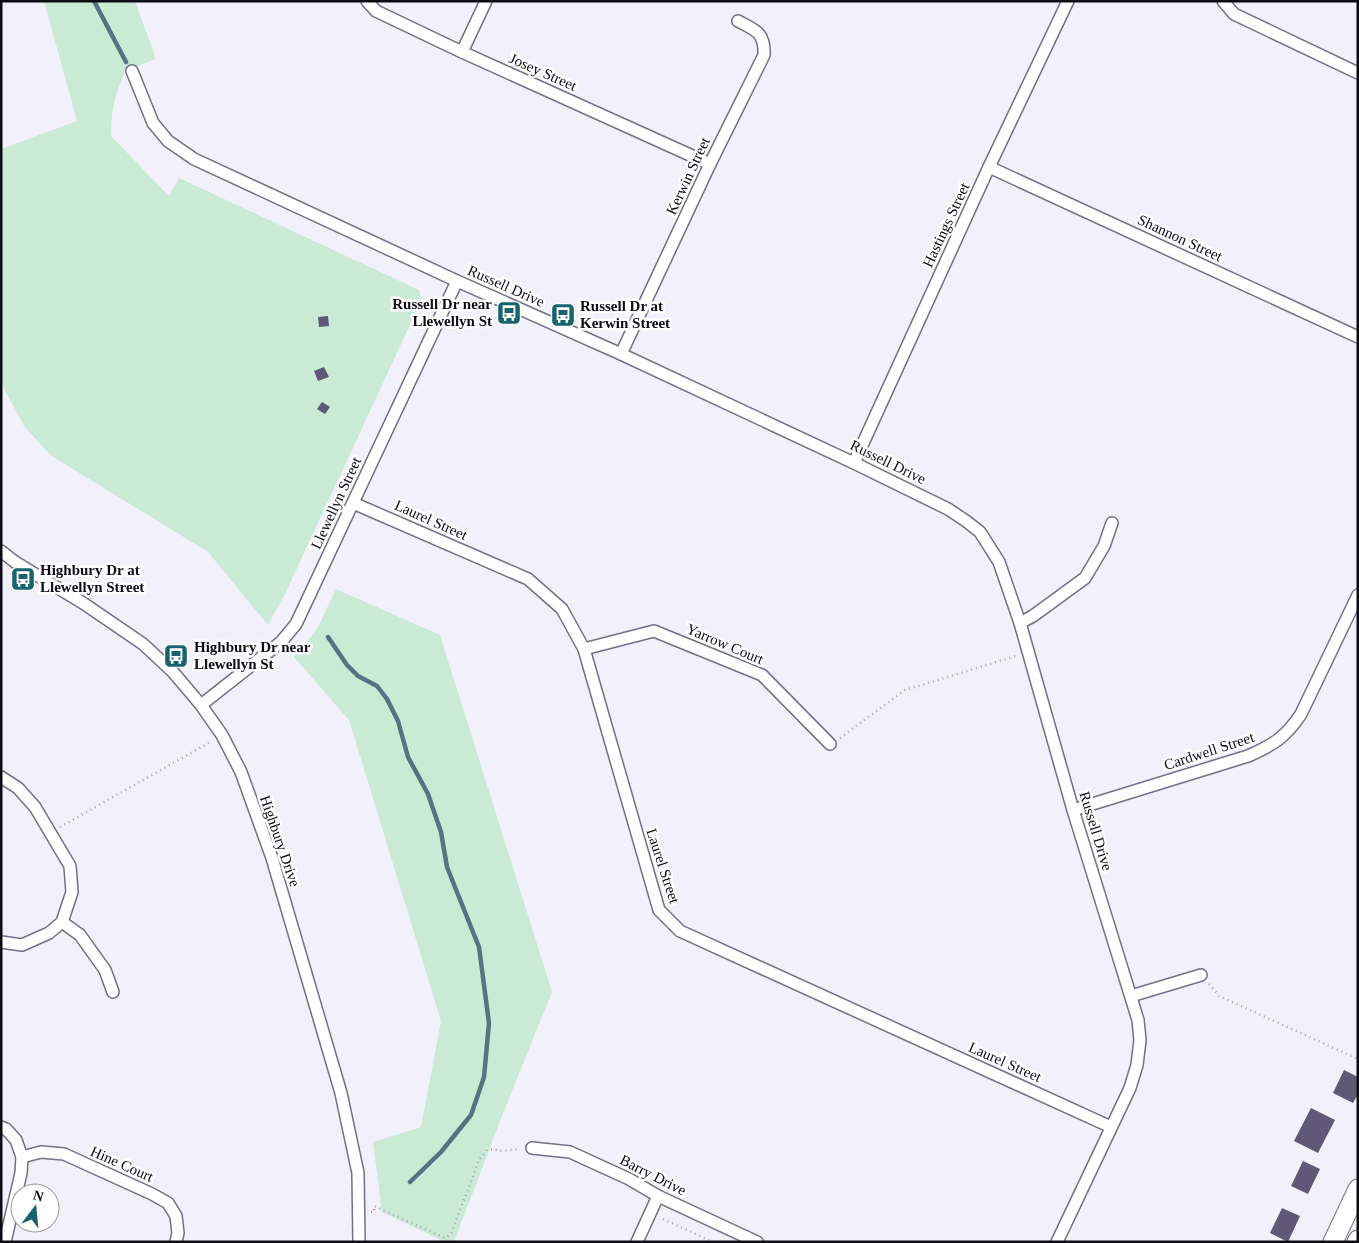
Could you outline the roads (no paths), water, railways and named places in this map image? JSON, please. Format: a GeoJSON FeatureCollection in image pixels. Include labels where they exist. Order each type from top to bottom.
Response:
{"type":"FeatureCollection","features":[{"type":"Feature","properties":{"kind":"main road"},"geometry":{"type":"LineString","coordinates":[[1333,1242],[1358,1189]]}},
{"type":"Feature","properties":{"kind":"street","name":"Josey Street"},"geometry":{"type":"LineString","coordinates":[[367,1],[376,11],[462,52],[710,164]]}},
{"type":"Feature","properties":{"kind":"street"},"geometry":{"type":"LineString","coordinates":[[462,52],[486,1]]}},
{"type":"Feature","properties":{"kind":"street","name":"Hastings Street"},"geometry":{"type":"LineString","coordinates":[[854,463],[989,167],[1068,1]]}},
{"type":"Feature","properties":{"kind":"street"},"geometry":{"type":"LineString","coordinates":[[1223,1],[1234,14],[1358,74]]}},
{"type":"Feature","properties":{"kind":"street","name":"Kerwin Street"},"geometry":{"type":"LineString","coordinates":[[621,354],[710,164],[764,55],[764,45],[758,31],[738,21]]}},
{"type":"Feature","properties":{"kind":"street","name":"Russell Drive"},"geometry":{"type":"LineString","coordinates":[[132,71],[153,123],[168,141],[194,159],[457,281],[621,354],[854,463],[948,509],[980,532],[999,562],[1020,623],[1073,810],[1138,1020],[1140,1040],[1137,1065],[1130,1088],[1057,1242]]}},
{"type":"Feature","properties":{"kind":"street","name":"Shannon Street"},"geometry":{"type":"LineString","coordinates":[[989,167],[1358,337]]}},
{"type":"Feature","properties":{"kind":"street","name":"Llewellyn Street"},"geometry":{"type":"LineString","coordinates":[[201,706],[281,642],[296,624],[457,281]]}},
{"type":"Feature","properties":{"kind":"street","name":"Laurel Street"},"geometry":{"type":"LineString","coordinates":[[353,503],[528,579],[562,609],[584,649],[658,910],[680,932],[1111,1127]]}},
{"type":"Feature","properties":{"kind":"street"},"geometry":{"type":"LineString","coordinates":[[1020,623],[1034,616],[1085,578],[1104,546],[1112,523]]}},
{"type":"Feature","properties":{"kind":"street","name":"Highbury Drive"},"geometry":{"type":"LineString","coordinates":[[1,551],[15,562],[83,603],[143,644],[173,672],[222,735],[240,772],[272,858],[341,1093],[358,1173],[359,1242]]}},
{"type":"Feature","properties":{"kind":"street","name":"Cardwell Street"},"geometry":{"type":"LineString","coordinates":[[1073,810],[1248,756],[1280,739],[1292,728],[1301,714],[1358,595]]}},
{"type":"Feature","properties":{"kind":"street","name":"Yarrow Court"},"geometry":{"type":"LineString","coordinates":[[584,649],[654,631],[762,675],[830,744]]}},
{"type":"Feature","properties":{"kind":"street"},"geometry":{"type":"LineString","coordinates":[[1,777],[24,794],[51,832],[70,866],[72,892],[62,922],[48,933],[22,945],[1,942]]}},
{"type":"Feature","properties":{"kind":"street"},"geometry":{"type":"LineString","coordinates":[[62,922],[80,935],[105,970],[112,992]]}},
{"type":"Feature","properties":{"kind":"street"},"geometry":{"type":"LineString","coordinates":[[1131,996],[1201,975]]}},
{"type":"Feature","properties":{"kind":"street"},"geometry":{"type":"LineString","coordinates":[[1,1126],[6,1128],[16,1140],[22,1156],[21,1173],[5,1242]]}},
{"type":"Feature","properties":{"kind":"street","name":"Barry Drive"},"geometry":{"type":"LineString","coordinates":[[532,1148],[570,1152],[757,1242]]}},
{"type":"Feature","properties":{"kind":"street","name":"Hine Court"},"geometry":{"type":"LineString","coordinates":[[22,1156],[41,1152],[64,1154],[152,1194],[168,1203],[176,1216],[178,1233],[176,1242]]}},
{"type":"Feature","properties":{"kind":"street"},"geometry":{"type":"LineString","coordinates":[[637,1242],[658,1196]]}},
{"type":"Feature","properties":{"kind":"waterway"},"geometry":{"type":"LineString","coordinates":[[94,1],[126,62]]}},
{"type":"Feature","properties":{"kind":"waterway"},"geometry":{"type":"LineString","coordinates":[[328,637],[347,665],[358,676],[377,686],[387,699],[398,721],[408,757],[428,794],[441,832],[447,867],[479,947],[489,1023],[484,1077],[471,1115],[441,1152],[410,1182]]}},
{"type":"Feature","properties":{"kind":"place","name":"Russell Dr near Llewellyn St"},"geometry":{"type":"Point","coordinates":[509,313]}},
{"type":"Feature","properties":{"kind":"place","name":"Russell Dr at Kerwin Street"},"geometry":{"type":"Point","coordinates":[563,315]}},
{"type":"Feature","properties":{"kind":"place","name":"Highbury Dr at Llewellyn Street"},"geometry":{"type":"Point","coordinates":[23,579]}},
{"type":"Feature","properties":{"kind":"place","name":"Highbury Dr near Llewellyn St"},"geometry":{"type":"Point","coordinates":[176,656]}}]}
